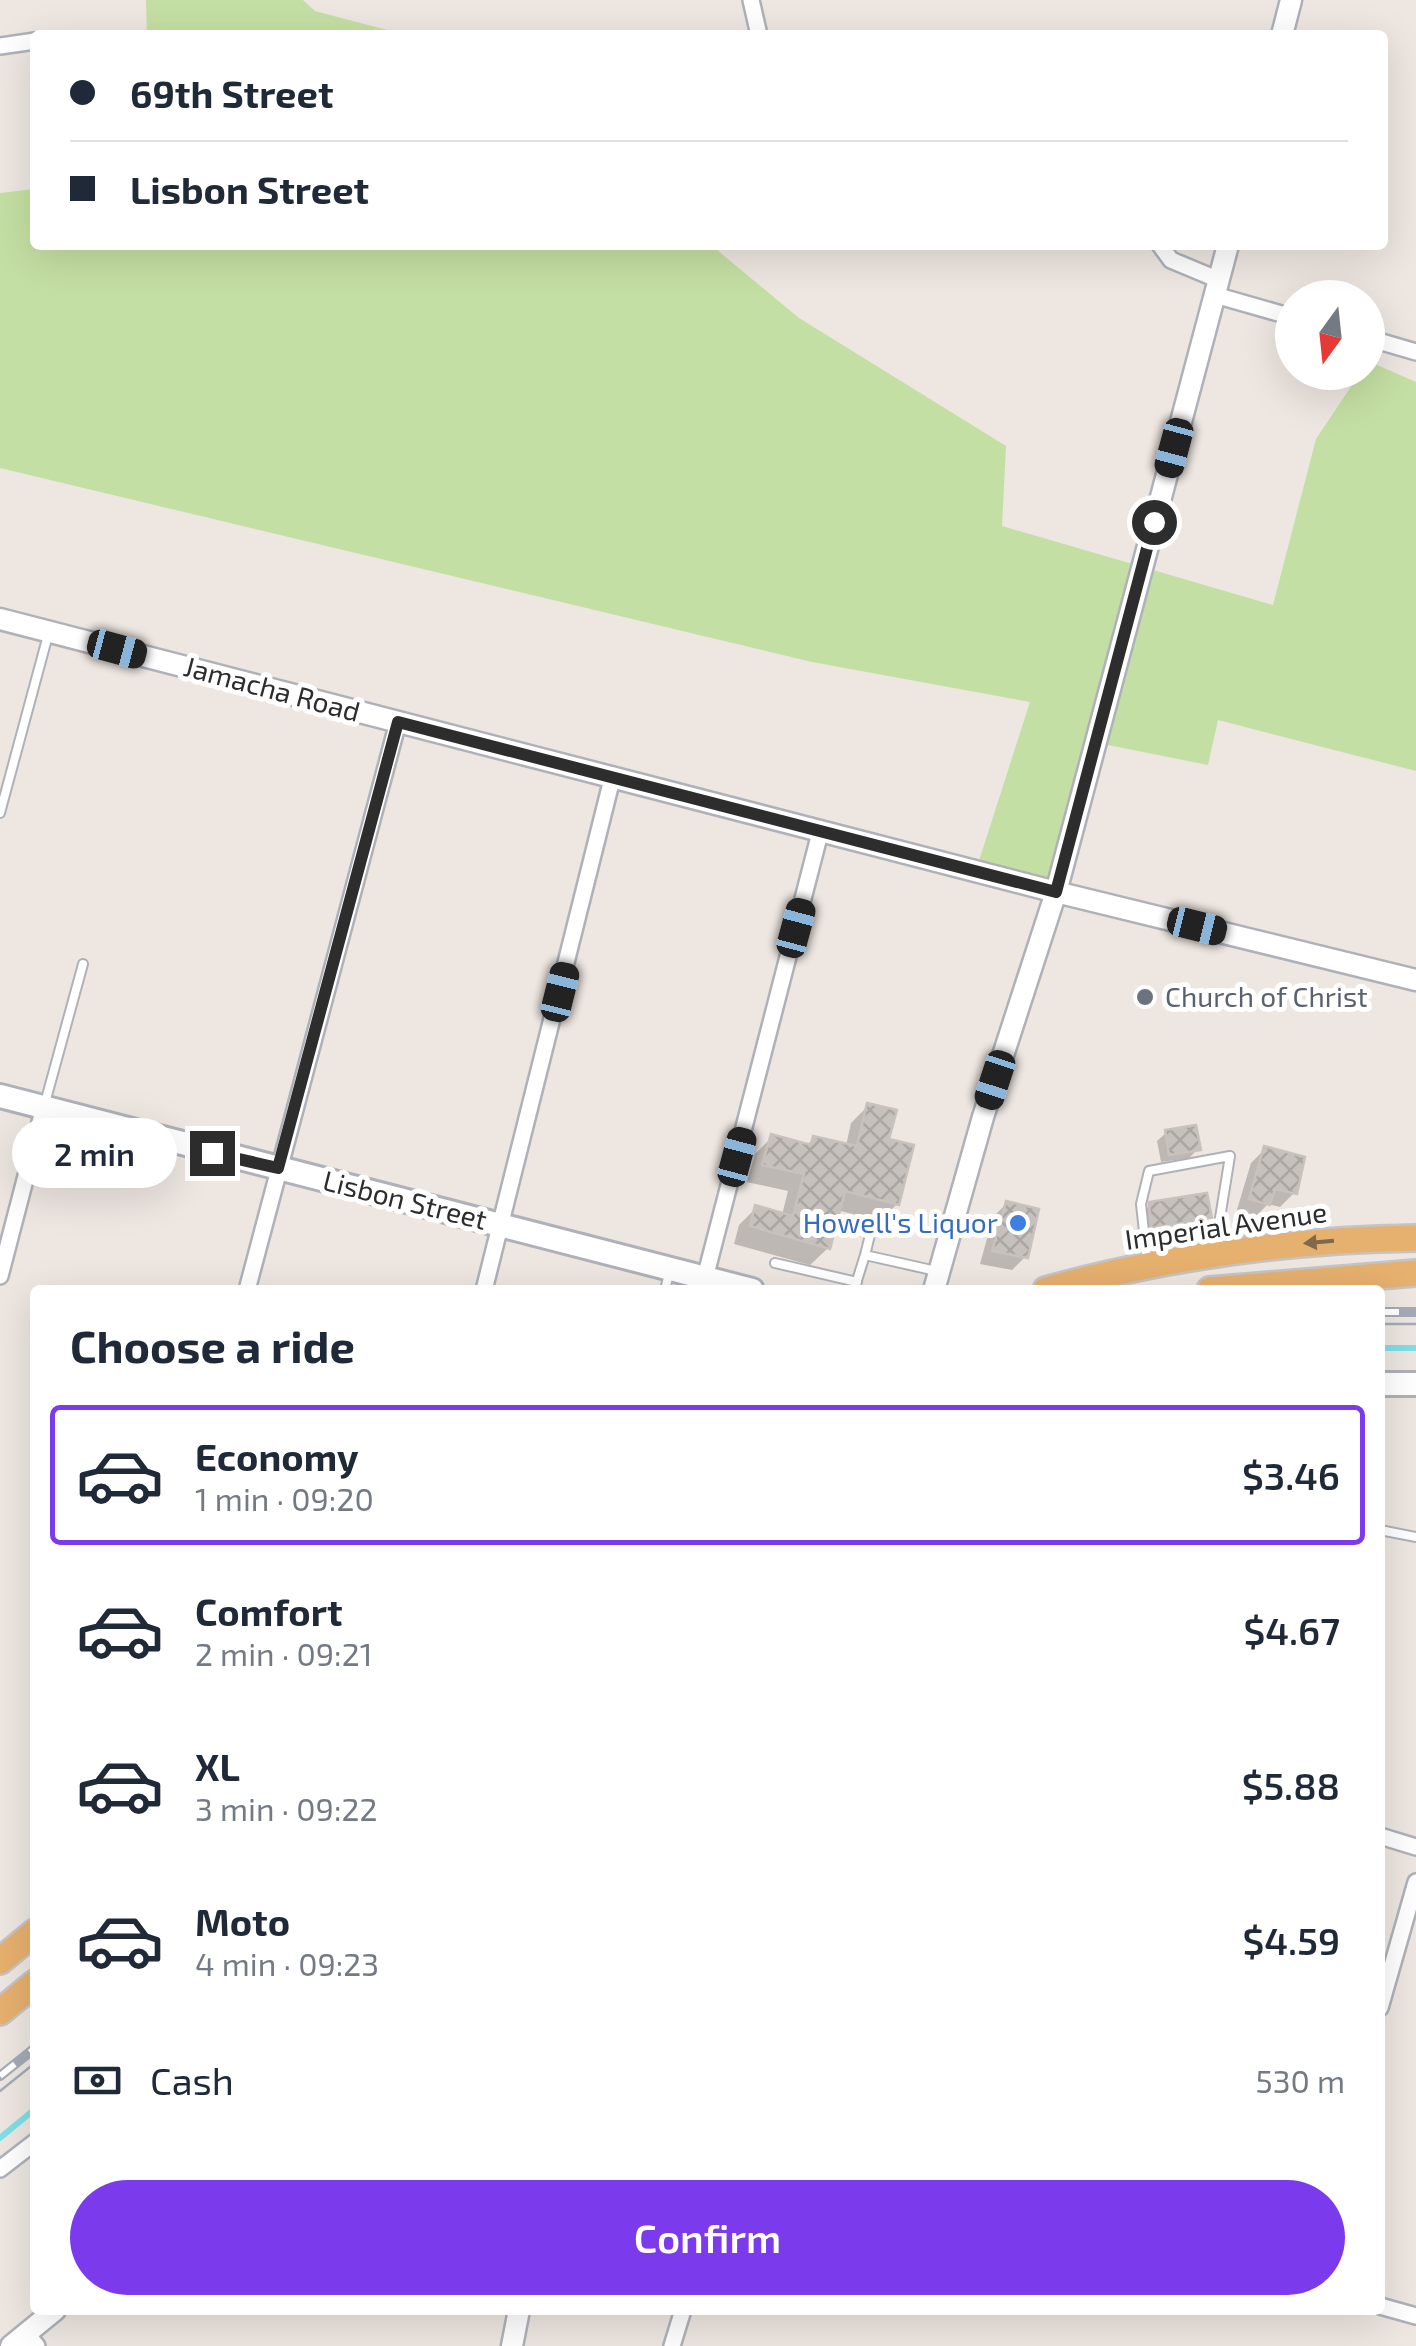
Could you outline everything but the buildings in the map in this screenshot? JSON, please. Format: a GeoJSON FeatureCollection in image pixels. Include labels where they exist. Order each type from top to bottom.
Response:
{"type":"FeatureCollection","features":[{"type":"Feature","properties":{"kind":"main road","name":"Lisbon Street"},"geometry":{"type":"LineString","coordinates":[[0,1096],[502,1225],[667,1279],[706,1278],[732,1285]]}},
{"type":"Feature","properties":{"kind":"main road","name":"Imperial Avenue"},"geometry":{"type":"LineString","coordinates":[[1066,1285],[1214,1253],[1416,1238]]}},
{"type":"Feature","properties":{"kind":"main road"},"geometry":{"type":"LineString","coordinates":[[1271,1285],[1416,1273]]}},
{"type":"Feature","properties":{"kind":"main road"},"geometry":{"type":"LineString","coordinates":[[1385,1384],[1416,1384]]}},
{"type":"Feature","properties":{"kind":"main road"},"geometry":{"type":"LineString","coordinates":[[0,1961],[30,1936]]}},
{"type":"Feature","properties":{"kind":"main road"},"geometry":{"type":"LineString","coordinates":[[0,2012],[30,1987]]}},
{"type":"Feature","properties":{"kind":"street"},"geometry":{"type":"LineString","coordinates":[[751,0],[758,30]]}},
{"type":"Feature","properties":{"kind":"street"},"geometry":{"type":"LineString","coordinates":[[1283,30],[1291,0]]}},
{"type":"Feature","properties":{"kind":"street"},"geometry":{"type":"LineString","coordinates":[[0,46],[30,42]]}},
{"type":"Feature","properties":{"kind":"street"},"geometry":{"type":"LineString","coordinates":[[1164,250],[1171,260],[1217,288],[1275,310]]}},
{"type":"Feature","properties":{"kind":"street"},"geometry":{"type":"LineString","coordinates":[[938,1281],[983,1117],[1056,892],[1227,250]]}},
{"type":"Feature","properties":{"kind":"street"},"geometry":{"type":"LineString","coordinates":[[1385,343],[1416,352]]}},
{"type":"Feature","properties":{"kind":"street","name":"Jamacha Road"},"geometry":{"type":"LineString","coordinates":[[0,618],[1056,892],[1416,980]]}},
{"type":"Feature","properties":{"kind":"street"},"geometry":{"type":"LineString","coordinates":[[248,1285],[398,722]]}},
{"type":"Feature","properties":{"kind":"street"},"geometry":{"type":"LineString","coordinates":[[485,1285],[613,776]]}},
{"type":"Feature","properties":{"kind":"street"},"geometry":{"type":"LineString","coordinates":[[706,1278],[822,829]]}},
{"type":"Feature","properties":{"kind":"street"},"geometry":{"type":"LineString","coordinates":[[0,1276],[44,1107]]}},
{"type":"Feature","properties":{"kind":"street"},"geometry":{"type":"LineString","coordinates":[[1385,1838],[1416,1847]]}},
{"type":"Feature","properties":{"kind":"street"},"geometry":{"type":"LineString","coordinates":[[1385,1990],[1416,1882]]}},
{"type":"Feature","properties":{"kind":"street"},"geometry":{"type":"LineString","coordinates":[[0,2169],[30,2146]]}},
{"type":"Feature","properties":{"kind":"street"},"geometry":{"type":"LineString","coordinates":[[1385,2307],[1416,2316]]}},
{"type":"Feature","properties":{"kind":"street"},"geometry":{"type":"LineString","coordinates":[[25,2342],[50,2315]]}},
{"type":"Feature","properties":{"kind":"street"},"geometry":{"type":"LineString","coordinates":[[512,2346],[518,2315]]}},
{"type":"Feature","properties":{"kind":"street"},"geometry":{"type":"LineString","coordinates":[[672,2346],[681,2315]]}},
{"type":"Feature","properties":{"kind":"lane"},"geometry":{"type":"LineString","coordinates":[[0,813],[49,631]]}},
{"type":"Feature","properties":{"kind":"lane"},"geometry":{"type":"LineString","coordinates":[[44,1107],[83,964]]}},
{"type":"Feature","properties":{"kind":"lane"},"geometry":{"type":"LineString","coordinates":[[1147,1265],[1141,1204],[1150,1171],[1230,1156],[1214,1253]]}},
{"type":"Feature","properties":{"kind":"lane"},"geometry":{"type":"LineString","coordinates":[[856,1285],[874,1220]]}},
{"type":"Feature","properties":{"kind":"lane"},"geometry":{"type":"LineString","coordinates":[[865,1254],[938,1281]]}},
{"type":"Feature","properties":{"kind":"lane"},"geometry":{"type":"LineString","coordinates":[[775,1262],[853,1285]]}},
{"type":"Feature","properties":{"kind":"lane"},"geometry":{"type":"LineString","coordinates":[[1385,1531],[1416,1537]]}},
{"type":"Feature","properties":{"kind":"green space"},"geometry":{"type":"Polygon","coordinates":[[[146,0],[303,0],[315,11],[387,30],[147,30],[146,0]]]}},
{"type":"Feature","properties":{"kind":"green space"},"geometry":{"type":"Polygon","coordinates":[[[30,190],[30,250],[717,250],[799,318],[1006,446],[1002,526],[1273,605],[1316,439],[1349,390],[1385,390],[1385,368],[1416,382],[1416,771],[1218,720],[1208,765],[1088,741],[1056,892],[976,870],[1030,702],[812,662],[0,468],[0,193],[30,190]]]}},
{"type":"Feature","properties":{"kind":"waterway"},"geometry":{"type":"LineString","coordinates":[[1385,1348],[1416,1348]]}},
{"type":"Feature","properties":{"kind":"waterway"},"geometry":{"type":"LineString","coordinates":[[0,2138],[30,2113]]}},
{"type":"Feature","properties":{"kind":"tram line"},"geometry":{"type":"LineString","coordinates":[[1385,1324],[1416,1324]]}},
{"type":"Feature","properties":{"kind":"tram line"},"geometry":{"type":"LineString","coordinates":[[0,2091],[30,2067]]}},
{"type":"Feature","properties":{"kind":"railway"},"geometry":{"type":"LineString","coordinates":[[1385,1312],[1416,1312]]}},
{"type":"Feature","properties":{"kind":"railway"},"geometry":{"type":"LineString","coordinates":[[0,2076],[30,2052]]}},
{"type":"Feature","properties":{"kind":"place","name":"Church of Christ"},"geometry":{"type":"Point","coordinates":[1145,997]}},
{"type":"Feature","properties":{"kind":"place","name":"Howell's Liquor"},"geometry":{"type":"Point","coordinates":[1018,1223]}},
{"type":"Feature","properties":{"kind":"route"},"geometry":{"type":"LineString","coordinates":[[212,1153],[278,1168],[398,722],[1056,892],[1154,522]]}}]}
